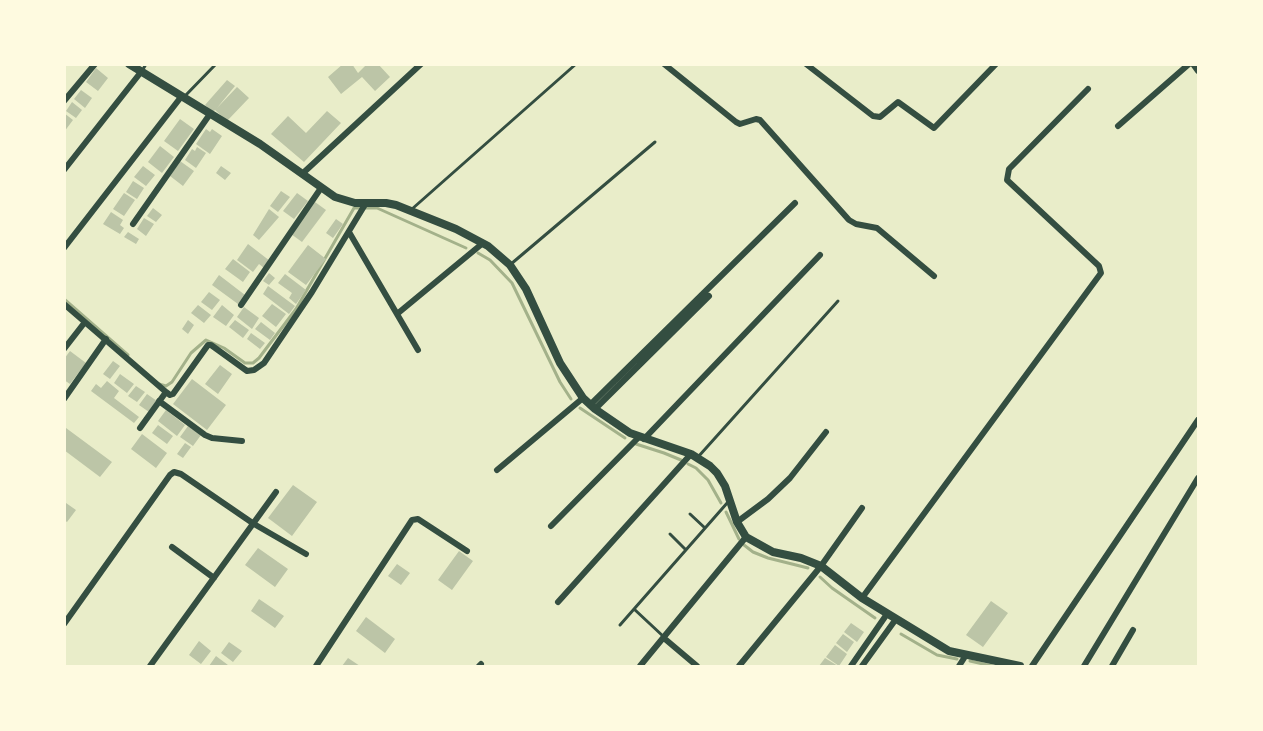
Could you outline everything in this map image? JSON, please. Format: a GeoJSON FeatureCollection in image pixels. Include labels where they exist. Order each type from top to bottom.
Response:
{"type":"FeatureCollection","features":[{"type":"Feature","properties":{"kind":"street"},"geometry":{"type":"LineString","coordinates":[[64,101],[95,64]]}},
{"type":"Feature","properties":{"kind":"street"},"geometry":{"type":"LineString","coordinates":[[129,64],[144,68],[182,97],[260,144],[343,201],[386,203],[411,211],[483,243],[510,265],[533,301],[560,363],[583,398],[592,407],[641,438],[695,455],[717,473],[737,522],[746,537],[773,552],[801,558],[821,566],[862,598],[949,651],[1020,666]]}},
{"type":"Feature","properties":{"kind":"street"},"geometry":{"type":"LineString","coordinates":[[302,174],[421,64]]}},
{"type":"Feature","properties":{"kind":"street"},"geometry":{"type":"LineString","coordinates":[[664,64],[736,122],[760,120],[849,220],[856,224],[877,228],[934,276]]}},
{"type":"Feature","properties":{"kind":"street"},"geometry":{"type":"LineString","coordinates":[[806,64],[873,116],[880,117],[898,102],[934,128],[996,64]]}},
{"type":"Feature","properties":{"kind":"street"},"geometry":{"type":"LineString","coordinates":[[1118,126],[1191,64],[1198,71]]}},
{"type":"Feature","properties":{"kind":"street"},"geometry":{"type":"LineString","coordinates":[[64,170],[144,68]]}},
{"type":"Feature","properties":{"kind":"street"},"geometry":{"type":"LineString","coordinates":[[862,598],[1101,273],[1099,266],[1006,180],[1009,169],[1088,89]]}},
{"type":"Feature","properties":{"kind":"street"},"geometry":{"type":"LineString","coordinates":[[64,248],[182,97]]}},
{"type":"Feature","properties":{"kind":"street"},"geometry":{"type":"LineString","coordinates":[[133,224],[210,114]]}},
{"type":"Feature","properties":{"kind":"street"},"geometry":{"type":"LineString","coordinates":[[242,305],[321,188]]}},
{"type":"Feature","properties":{"kind":"street"},"geometry":{"type":"LineString","coordinates":[[64,304],[170,395],[173,394],[204,348],[211,345],[248,371],[254,370],[270,355],[312,292],[366,203]]}},
{"type":"Feature","properties":{"kind":"street"},"geometry":{"type":"LineString","coordinates":[[592,407],[795,203]]}},
{"type":"Feature","properties":{"kind":"street"},"geometry":{"type":"LineString","coordinates":[[349,232],[418,350]]}},
{"type":"Feature","properties":{"kind":"street"},"geometry":{"type":"LineString","coordinates":[[397,314],[483,243]]}},
{"type":"Feature","properties":{"kind":"street"},"geometry":{"type":"LineString","coordinates":[[551,526],[641,438],[820,255]]}},
{"type":"Feature","properties":{"kind":"street"},"geometry":{"type":"LineString","coordinates":[[592,407],[709,296]]}},
{"type":"Feature","properties":{"kind":"street"},"geometry":{"type":"LineString","coordinates":[[64,349],[85,322]]}},
{"type":"Feature","properties":{"kind":"street"},"geometry":{"type":"LineString","coordinates":[[64,399],[105,339]]}},
{"type":"Feature","properties":{"kind":"street"},"geometry":{"type":"LineString","coordinates":[[140,428],[166,392]]}},
{"type":"Feature","properties":{"kind":"street"},"geometry":{"type":"LineString","coordinates":[[497,470],[583,398]]}},
{"type":"Feature","properties":{"kind":"street"},"geometry":{"type":"LineString","coordinates":[[159,401],[205,435],[212,438],[242,441]]}},
{"type":"Feature","properties":{"kind":"street"},"geometry":{"type":"LineString","coordinates":[[1032,666],[1198,420]]}},
{"type":"Feature","properties":{"kind":"street"},"geometry":{"type":"LineString","coordinates":[[737,522],[768,499],[790,478],[826,432]]}},
{"type":"Feature","properties":{"kind":"street"},"geometry":{"type":"LineString","coordinates":[[558,602],[695,455]]}},
{"type":"Feature","properties":{"kind":"street"},"geometry":{"type":"LineString","coordinates":[[64,624],[172,473],[181,474],[254,524],[306,554]]}},
{"type":"Feature","properties":{"kind":"street"},"geometry":{"type":"LineString","coordinates":[[1084,666],[1198,478]]}},
{"type":"Feature","properties":{"kind":"street"},"geometry":{"type":"LineString","coordinates":[[150,666],[276,492]]}},
{"type":"Feature","properties":{"kind":"street"},"geometry":{"type":"LineString","coordinates":[[739,666],[821,566],[862,508]]}},
{"type":"Feature","properties":{"kind":"street"},"geometry":{"type":"LineString","coordinates":[[319,665],[412,520],[418,519],[468,551]]}},
{"type":"Feature","properties":{"kind":"street"},"geometry":{"type":"LineString","coordinates":[[640,666],[665,639],[746,537]]}},
{"type":"Feature","properties":{"kind":"street"},"geometry":{"type":"LineString","coordinates":[[172,547],[214,578]]}},
{"type":"Feature","properties":{"kind":"street"},"geometry":{"type":"LineString","coordinates":[[851,666],[887,614]]}},
{"type":"Feature","properties":{"kind":"street"},"geometry":{"type":"LineString","coordinates":[[862,666],[896,620]]}},
{"type":"Feature","properties":{"kind":"street"},"geometry":{"type":"LineString","coordinates":[[1112,666],[1133,630]]}},
{"type":"Feature","properties":{"kind":"street"},"geometry":{"type":"LineString","coordinates":[[665,639],[697,666]]}},
{"type":"Feature","properties":{"kind":"street"},"geometry":{"type":"LineString","coordinates":[[959,666],[966,655]]}},
{"type":"Feature","properties":{"kind":"lane"},"geometry":{"type":"LineString","coordinates":[[182,97],[216,64]]}},
{"type":"Feature","properties":{"kind":"lane"},"geometry":{"type":"LineString","coordinates":[[411,211],[576,64]]}},
{"type":"Feature","properties":{"kind":"lane"},"geometry":{"type":"LineString","coordinates":[[510,265],[655,142]]}},
{"type":"Feature","properties":{"kind":"lane"},"geometry":{"type":"LineString","coordinates":[[695,455],[838,301]]}},
{"type":"Feature","properties":{"kind":"lane"},"geometry":{"type":"LineString","coordinates":[[620,625],[730,501]]}},
{"type":"Feature","properties":{"kind":"lane"},"geometry":{"type":"LineString","coordinates":[[690,514],[705,528]]}},
{"type":"Feature","properties":{"kind":"lane"},"geometry":{"type":"LineString","coordinates":[[670,534],[686,550]]}},
{"type":"Feature","properties":{"kind":"lane"},"geometry":{"type":"LineString","coordinates":[[634,609],[665,639]]}},
{"type":"Feature","properties":{"kind":"building"},"geometry":{"type":"Polygon","coordinates":[[[343,64],[352,64],[358,73],[367,64],[378,64],[390,77],[375,91],[362,77],[341,94],[328,77],[343,64]]]}},
{"type":"Feature","properties":{"kind":"building"},"geometry":{"type":"Polygon","coordinates":[[[96,68],[108,78],[98,91],[86,82],[96,68]]]}},
{"type":"Feature","properties":{"kind":"building"},"geometry":{"type":"Polygon","coordinates":[[[227,80],[235,86],[217,108],[237,87],[249,98],[227,121],[215,110],[213,112],[205,105],[227,80]]]}},
{"type":"Feature","properties":{"kind":"building"},"geometry":{"type":"Polygon","coordinates":[[[81,90],[92,98],[85,108],[74,99],[81,90]]]}},
{"type":"Feature","properties":{"kind":"building"},"geometry":{"type":"Polygon","coordinates":[[[72,102],[82,110],[76,118],[66,111],[72,102]]]}},
{"type":"Feature","properties":{"kind":"building"},"geometry":{"type":"Polygon","coordinates":[[[327,111],[341,123],[304,162],[271,134],[288,116],[306,133],[327,111]]]}},
{"type":"Feature","properties":{"kind":"building"},"geometry":{"type":"Polygon","coordinates":[[[64,113],[73,120],[64,132],[64,113]]]}},
{"type":"Feature","properties":{"kind":"building"},"geometry":{"type":"Polygon","coordinates":[[[180,119],[194,129],[178,151],[164,141],[180,119]]]}},
{"type":"Feature","properties":{"kind":"building"},"geometry":{"type":"Polygon","coordinates":[[[206,129],[210,132],[212,129],[222,136],[210,154],[196,144],[206,129]]]}},
{"type":"Feature","properties":{"kind":"building"},"geometry":{"type":"Polygon","coordinates":[[[160,146],[174,157],[162,173],[148,162],[160,146]]]}},
{"type":"Feature","properties":{"kind":"building"},"geometry":{"type":"Polygon","coordinates":[[[197,147],[206,153],[196,168],[185,160],[192,149],[195,151],[197,147]]]}},
{"type":"Feature","properties":{"kind":"building"},"geometry":{"type":"Polygon","coordinates":[[[180,161],[194,171],[183,186],[170,176],[180,161]]]}},
{"type":"Feature","properties":{"kind":"building"},"geometry":{"type":"Polygon","coordinates":[[[143,166],[155,175],[146,186],[134,177],[143,166]]]}},
{"type":"Feature","properties":{"kind":"building"},"geometry":{"type":"Polygon","coordinates":[[[221,166],[231,173],[225,180],[216,173],[221,166]]]}},
{"type":"Feature","properties":{"kind":"building"},"geometry":{"type":"Polygon","coordinates":[[[133,181],[144,188],[137,199],[126,192],[133,181]]]}},
{"type":"Feature","properties":{"kind":"building"},"geometry":{"type":"Polygon","coordinates":[[[281,191],[290,197],[278,212],[270,206],[281,191]]]}},
{"type":"Feature","properties":{"kind":"building"},"geometry":{"type":"Polygon","coordinates":[[[124,193],[135,200],[124,216],[113,209],[124,193]]]}},
{"type":"Feature","properties":{"kind":"building"},"geometry":{"type":"Polygon","coordinates":[[[297,193],[308,201],[294,219],[283,211],[297,193]]]}},
{"type":"Feature","properties":{"kind":"building"},"geometry":{"type":"Polygon","coordinates":[[[315,202],[326,210],[302,242],[291,234],[315,202]]]}},
{"type":"Feature","properties":{"kind":"building"},"geometry":{"type":"Polygon","coordinates":[[[153,208],[162,215],[156,222],[147,216],[153,208]]]}},
{"type":"Feature","properties":{"kind":"building"},"geometry":{"type":"Polygon","coordinates":[[[269,209],[279,217],[259,240],[253,235],[269,209]]]}},
{"type":"Feature","properties":{"kind":"building"},"geometry":{"type":"Polygon","coordinates":[[[111,212],[123,220],[120,225],[124,228],[120,234],[103,224],[111,212]]]}},
{"type":"Feature","properties":{"kind":"building"},"geometry":{"type":"Polygon","coordinates":[[[144,218],[154,224],[146,236],[137,229],[144,218]]]}},
{"type":"Feature","properties":{"kind":"building"},"geometry":{"type":"Polygon","coordinates":[[[336,219],[343,224],[333,238],[326,233],[336,219]]]}},
{"type":"Feature","properties":{"kind":"building"},"geometry":{"type":"Polygon","coordinates":[[[128,232],[139,239],[136,244],[124,237],[128,232]]]}},
{"type":"Feature","properties":{"kind":"building"},"geometry":{"type":"Polygon","coordinates":[[[248,244],[270,261],[264,268],[259,264],[253,272],[237,260],[248,244]]]}},
{"type":"Feature","properties":{"kind":"building"},"geometry":{"type":"Polygon","coordinates":[[[308,245],[326,259],[306,285],[288,272],[308,245]]]}},
{"type":"Feature","properties":{"kind":"building"},"geometry":{"type":"Polygon","coordinates":[[[233,259],[250,272],[243,282],[225,269],[233,259]]]}},
{"type":"Feature","properties":{"kind":"building"},"geometry":{"type":"Polygon","coordinates":[[[269,273],[275,278],[269,285],[263,281],[269,273]]]}},
{"type":"Feature","properties":{"kind":"building"},"geometry":{"type":"Polygon","coordinates":[[[285,274],[306,290],[296,304],[289,298],[292,293],[278,283],[285,274]]]}},
{"type":"Feature","properties":{"kind":"building"},"geometry":{"type":"Polygon","coordinates":[[[219,275],[245,295],[238,304],[212,285],[219,275]]]}},
{"type":"Feature","properties":{"kind":"building"},"geometry":{"type":"Polygon","coordinates":[[[268,286],[295,306],[289,314],[263,294],[268,286]]]}},
{"type":"Feature","properties":{"kind":"building"},"geometry":{"type":"Polygon","coordinates":[[[209,292],[220,300],[212,310],[201,302],[209,292]]]}},
{"type":"Feature","properties":{"kind":"building"},"geometry":{"type":"Polygon","coordinates":[[[272,304],[286,314],[276,327],[262,316],[272,304]]]}},
{"type":"Feature","properties":{"kind":"building"},"geometry":{"type":"Polygon","coordinates":[[[198,305],[211,315],[204,323],[191,313],[198,305]]]}},
{"type":"Feature","properties":{"kind":"building"},"geometry":{"type":"Polygon","coordinates":[[[222,305],[234,315],[226,326],[213,317],[222,305]]]}},
{"type":"Feature","properties":{"kind":"building"},"geometry":{"type":"Polygon","coordinates":[[[244,307],[259,318],[252,329],[237,317],[244,307]]]}},
{"type":"Feature","properties":{"kind":"building"},"geometry":{"type":"Polygon","coordinates":[[[188,320],[194,325],[188,334],[182,329],[188,320]]]}},
{"type":"Feature","properties":{"kind":"building"},"geometry":{"type":"Polygon","coordinates":[[[235,320],[249,330],[243,338],[229,327],[235,320]]]}},
{"type":"Feature","properties":{"kind":"building"},"geometry":{"type":"Polygon","coordinates":[[[261,322],[275,333],[270,340],[255,329],[261,322]]]}},
{"type":"Feature","properties":{"kind":"building"},"geometry":{"type":"Polygon","coordinates":[[[251,333],[265,343],[260,349],[247,339],[251,333]]]}},
{"type":"Feature","properties":{"kind":"building"},"geometry":{"type":"Polygon","coordinates":[[[70,351],[86,363],[70,384],[64,380],[64,359],[70,351]]]}},
{"type":"Feature","properties":{"kind":"building"},"geometry":{"type":"Polygon","coordinates":[[[113,361],[120,366],[110,379],[103,374],[113,361]]]}},
{"type":"Feature","properties":{"kind":"building"},"geometry":{"type":"Polygon","coordinates":[[[220,365],[232,374],[218,394],[205,384],[220,365]]]}},
{"type":"Feature","properties":{"kind":"building"},"geometry":{"type":"Polygon","coordinates":[[[120,374],[134,384],[127,393],[114,383],[120,374]]]}},
{"type":"Feature","properties":{"kind":"building"},"geometry":{"type":"Polygon","coordinates":[[[192,379],[226,405],[207,430],[173,404],[192,379]]]}},
{"type":"Feature","properties":{"kind":"building"},"geometry":{"type":"Polygon","coordinates":[[[107,381],[119,391],[114,398],[139,417],[134,423],[91,391],[96,384],[101,388],[107,381]]]}},
{"type":"Feature","properties":{"kind":"building"},"geometry":{"type":"Polygon","coordinates":[[[136,386],[145,392],[137,402],[128,396],[136,386]]]}},
{"type":"Feature","properties":{"kind":"building"},"geometry":{"type":"Polygon","coordinates":[[[147,394],[157,401],[149,412],[139,405],[147,394]]]}},
{"type":"Feature","properties":{"kind":"building"},"geometry":{"type":"Polygon","coordinates":[[[166,410],[185,425],[177,436],[158,421],[166,410]]]}},
{"type":"Feature","properties":{"kind":"building"},"geometry":{"type":"Polygon","coordinates":[[[158,425],[173,436],[167,444],[152,433],[158,425]]]}},
{"type":"Feature","properties":{"kind":"building"},"geometry":{"type":"Polygon","coordinates":[[[188,426],[201,435],[193,446],[180,437],[188,426]]]}},
{"type":"Feature","properties":{"kind":"building"},"geometry":{"type":"Polygon","coordinates":[[[66,428],[112,462],[100,477],[64,450],[66,428]]]}},
{"type":"Feature","properties":{"kind":"building"},"geometry":{"type":"Polygon","coordinates":[[[142,434],[167,453],[156,468],[131,449],[142,434]]]}},
{"type":"Feature","properties":{"kind":"building"},"geometry":{"type":"Polygon","coordinates":[[[185,443],[191,447],[183,458],[177,454],[185,443]]]}},
{"type":"Feature","properties":{"kind":"building"},"geometry":{"type":"Polygon","coordinates":[[[293,485],[317,502],[292,536],[268,518],[293,485]]]}},
{"type":"Feature","properties":{"kind":"building"},"geometry":{"type":"Polygon","coordinates":[[[66,503],[76,510],[67,522],[64,520],[66,503]]]}},
{"type":"Feature","properties":{"kind":"building"},"geometry":{"type":"Polygon","coordinates":[[[258,548],[288,569],[275,587],[245,565],[258,548]]]}},
{"type":"Feature","properties":{"kind":"building"},"geometry":{"type":"Polygon","coordinates":[[[459,551],[473,561],[452,590],[438,580],[459,551]]]}},
{"type":"Feature","properties":{"kind":"building"},"geometry":{"type":"Polygon","coordinates":[[[397,564],[410,573],[401,585],[388,576],[397,564]]]}},
{"type":"Feature","properties":{"kind":"building"},"geometry":{"type":"Polygon","coordinates":[[[259,599],[284,616],[275,628],[251,611],[259,599]]]}},
{"type":"Feature","properties":{"kind":"building"},"geometry":{"type":"Polygon","coordinates":[[[991,601],[1008,613],[983,647],[966,635],[991,601]]]}},
{"type":"Feature","properties":{"kind":"building"},"geometry":{"type":"Polygon","coordinates":[[[366,617],[395,639],[385,653],[356,631],[366,617]]]}},
{"type":"Feature","properties":{"kind":"building"},"geometry":{"type":"Polygon","coordinates":[[[851,623],[864,632],[857,642],[844,632],[851,623]]]}},
{"type":"Feature","properties":{"kind":"building"},"geometry":{"type":"Polygon","coordinates":[[[843,634],[854,642],[847,652],[836,643],[843,634]]]}},
{"type":"Feature","properties":{"kind":"building"},"geometry":{"type":"Polygon","coordinates":[[[199,641],[211,651],[201,664],[189,655],[199,641]]]}},
{"type":"Feature","properties":{"kind":"building"},"geometry":{"type":"Polygon","coordinates":[[[229,642],[242,651],[233,662],[221,653],[229,642]]]}},
{"type":"Feature","properties":{"kind":"building"},"geometry":{"type":"Polygon","coordinates":[[[835,645],[847,654],[839,666],[826,657],[835,645]]]}},
{"type":"Feature","properties":{"kind":"building"},"geometry":{"type":"Polygon","coordinates":[[[216,656],[228,665],[209,666],[216,656]]]}},
{"type":"Feature","properties":{"kind":"building"},"geometry":{"type":"Polygon","coordinates":[[[348,658],[360,666],[342,666],[348,658]]]}},
{"type":"Feature","properties":{"kind":"building"},"geometry":{"type":"Polygon","coordinates":[[[825,658],[838,666],[819,666],[825,658]]]}},
{"type":"Feature","properties":{"kind":"waterway"},"geometry":{"type":"LineString","coordinates":[[159,384],[166,386],[172,382],[191,353],[206,340],[224,348],[245,363],[253,363],[259,358],[296,309],[354,208],[361,208]]}},
{"type":"Feature","properties":{"kind":"waterway"},"geometry":{"type":"LineString","coordinates":[[365,208],[377,208],[466,248]]}},
{"type":"Feature","properties":{"kind":"waterway"},"geometry":{"type":"LineString","coordinates":[[478,253],[490,260],[512,283],[560,382],[571,399]]}},
{"type":"Feature","properties":{"kind":"waterway"},"geometry":{"type":"LineString","coordinates":[[64,299],[128,355]]}},
{"type":"Feature","properties":{"kind":"waterway"},"geometry":{"type":"LineString","coordinates":[[580,408],[625,438]]}},
{"type":"Feature","properties":{"kind":"waterway"},"geometry":{"type":"LineString","coordinates":[[636,444],[681,460]]}},
{"type":"Feature","properties":{"kind":"waterway"},"geometry":{"type":"LineString","coordinates":[[688,464],[696,468],[708,480],[721,503]]}},
{"type":"Feature","properties":{"kind":"waterway"},"geometry":{"type":"LineString","coordinates":[[726,512],[739,539]]}},
{"type":"Feature","properties":{"kind":"waterway"},"geometry":{"type":"LineString","coordinates":[[744,545],[753,552],[768,558],[808,568]]}},
{"type":"Feature","properties":{"kind":"waterway"},"geometry":{"type":"LineString","coordinates":[[820,577],[875,618]]}},
{"type":"Feature","properties":{"kind":"waterway"},"geometry":{"type":"LineString","coordinates":[[901,634],[937,655],[957,659]]}},
{"type":"Feature","properties":{"kind":"waterway"},"geometry":{"type":"LineString","coordinates":[[970,661],[992,666]]}}]}
